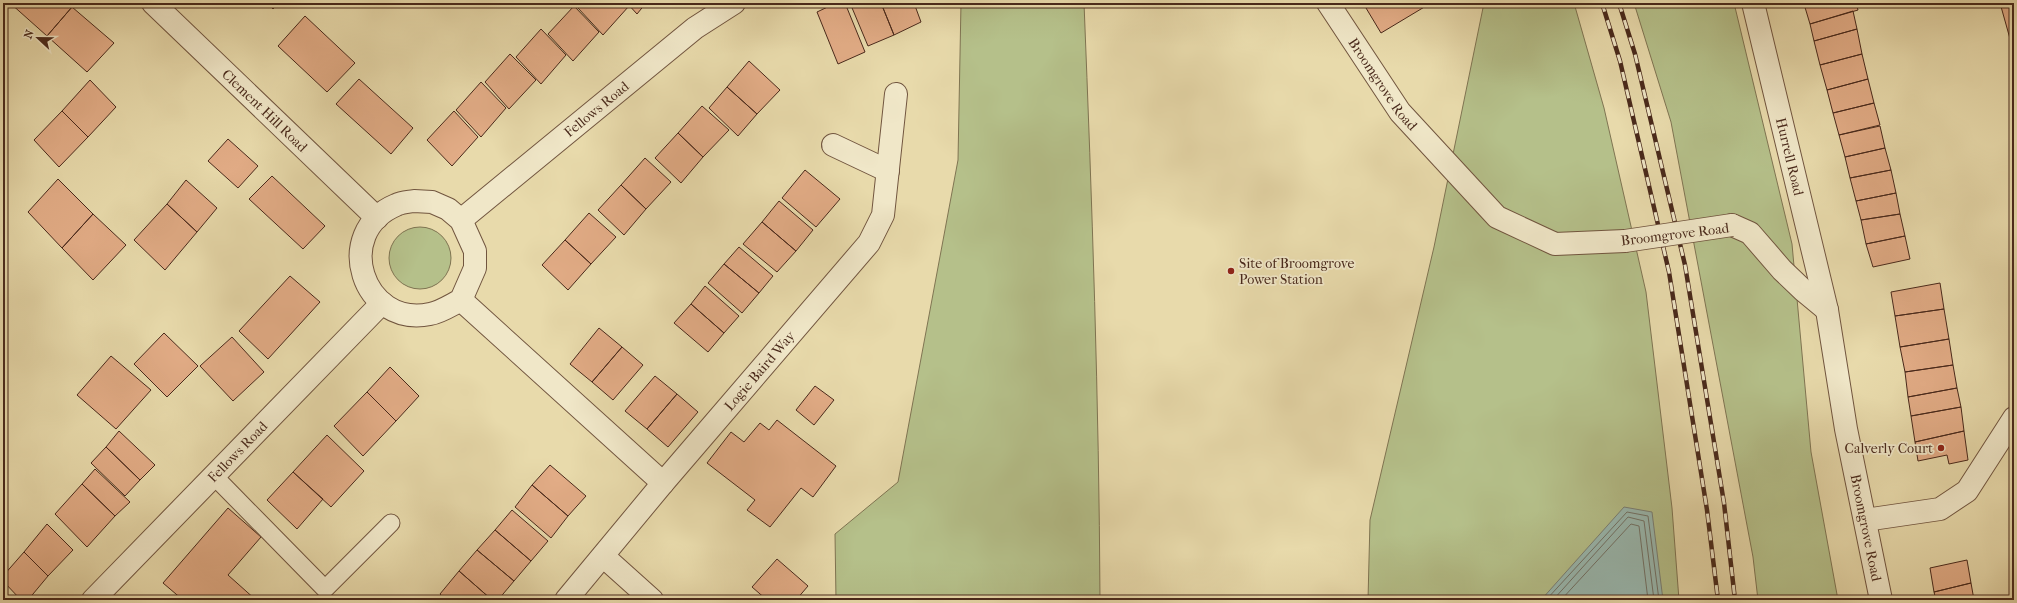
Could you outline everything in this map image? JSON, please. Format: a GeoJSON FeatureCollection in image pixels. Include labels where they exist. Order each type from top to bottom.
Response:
{"type":"FeatureCollection","features":[{"type":"Feature","properties":{"kind":"street","name":"Clement Hill Road"},"geometry":{"type":"LineString","coordinates":[[153,3],[377,218]]}},
{"type":"Feature","properties":{"kind":"street","name":"Fellows Road"},"geometry":{"type":"LineString","coordinates":[[461,220],[695,28],[734,3]]}},
{"type":"Feature","properties":{"kind":"street","name":"Broomgrove Road"},"geometry":{"type":"LineString","coordinates":[[1328,3],[1400,112],[1497,217],[1555,244],[1625,241],[1732,225],[1750,233],[1782,270],[1827,310],[1846,429],[1880,600]]}},
{"type":"Feature","properties":{"kind":"street","name":"Hurrell Road"},"geometry":{"type":"LineString","coordinates":[[1753,3],[1827,310]]}},
{"type":"Feature","properties":{"kind":"street","name":"Logie Baird Way"},"geometry":{"type":"LineString","coordinates":[[566,600],[663,483],[868,243],[883,215],[896,94]]}},
{"type":"Feature","properties":{"kind":"street"},"geometry":{"type":"LineString","coordinates":[[833,145],[888,171]]}},
{"type":"Feature","properties":{"kind":"street"},"geometry":{"type":"LineString","coordinates":[[414,201],[432,202],[448,209],[461,220],[475,251],[475,268],[461,300],[431,314],[414,315],[397,312],[382,304],[368,286],[363,275],[360,258],[362,242],[370,226],[377,218],[381,213],[397,204],[414,201]]}},
{"type":"Feature","properties":{"kind":"street"},"geometry":{"type":"LineString","coordinates":[[461,300],[663,483]]}},
{"type":"Feature","properties":{"kind":"street","name":"Fellows Road"},"geometry":{"type":"LineString","coordinates":[[93,600],[382,304]]}},
{"type":"Feature","properties":{"kind":"street"},"geometry":{"type":"LineString","coordinates":[[1864,520],[1940,509],[1967,491],[2014,418]]}},
{"type":"Feature","properties":{"kind":"street"},"geometry":{"type":"LineString","coordinates":[[602,556],[652,600]]}},
{"type":"Feature","properties":{"kind":"lane"},"geometry":{"type":"LineString","coordinates":[[214,476],[325,589],[391,523]]}},
{"type":"Feature","properties":{"kind":"green space"},"geometry":{"type":"Polygon","coordinates":[[[961,3],[1084,3],[1095,302],[1100,600],[836,600],[835,534],[898,482],[958,160],[961,3]]]}},
{"type":"Feature","properties":{"kind":"green space"},"geometry":{"type":"Polygon","coordinates":[[[1484,3],[1574,3],[1604,108],[1646,292],[1672,508],[1679,600],[1368,600],[1370,520],[1434,247],[1484,3]]]}},
{"type":"Feature","properties":{"kind":"green space"},"geometry":{"type":"Polygon","coordinates":[[[1634,3],[1734,3],[1792,244],[1811,452],[1838,600],[1758,600],[1753,557],[1671,122],[1634,3]]]}},
{"type":"Feature","properties":{"kind":"green space"},"geometry":{"type":"Polygon","coordinates":[[[420,227],[432,229],[442,236],[449,246],[451,258],[449,270],[442,280],[432,287],[420,289],[408,287],[398,280],[391,270],[389,258],[391,246],[398,236],[408,229],[420,227]]]}},
{"type":"Feature","properties":{"kind":"water"},"geometry":{"type":"Polygon","coordinates":[[[1624,507],[1652,512],[1663,600],[1541,600],[1624,507]]]}},
{"type":"Feature","properties":{"kind":"building"},"geometry":{"type":"Polygon","coordinates":[[[10,3],[68,3],[72,7],[47,36],[10,3]]]}},
{"type":"Feature","properties":{"kind":"building"},"geometry":{"type":"Polygon","coordinates":[[[267,3],[279,3],[273,9],[267,3]]]}},
{"type":"Feature","properties":{"kind":"building"},"geometry":{"type":"Polygon","coordinates":[[[583,3],[626,3],[629,6],[603,35],[578,8],[583,3]]]}},
{"type":"Feature","properties":{"kind":"building"},"geometry":{"type":"Polygon","coordinates":[[[627,3],[646,3],[637,14],[627,3]]]}},
{"type":"Feature","properties":{"kind":"building"},"geometry":{"type":"Polygon","coordinates":[[[836,3],[845,3],[865,52],[838,64],[817,12],[836,3]]]}},
{"type":"Feature","properties":{"kind":"building"},"geometry":{"type":"Polygon","coordinates":[[[850,3],[881,3],[894,35],[868,46],[850,3]]]}},
{"type":"Feature","properties":{"kind":"building"},"geometry":{"type":"Polygon","coordinates":[[[881,3],[914,3],[921,22],[894,35],[881,3]]]}},
{"type":"Feature","properties":{"kind":"building"},"geometry":{"type":"Polygon","coordinates":[[[1363,3],[1431,3],[1381,33],[1363,3]]]}},
{"type":"Feature","properties":{"kind":"building"},"geometry":{"type":"Polygon","coordinates":[[[1856,3],[1858,10],[1810,24],[1804,4],[1856,3]]]}},
{"type":"Feature","properties":{"kind":"building"},"geometry":{"type":"Polygon","coordinates":[[[2000,3],[2014,3],[2014,53],[2000,3]]]}},
{"type":"Feature","properties":{"kind":"building"},"geometry":{"type":"Polygon","coordinates":[[[574,6],[599,32],[573,61],[548,34],[574,6]]]}},
{"type":"Feature","properties":{"kind":"building"},"geometry":{"type":"Polygon","coordinates":[[[72,7],[114,43],[87,72],[47,36],[72,7]]]}},
{"type":"Feature","properties":{"kind":"building"},"geometry":{"type":"Polygon","coordinates":[[[1853,11],[1857,29],[1814,41],[1810,24],[1853,11]]]}},
{"type":"Feature","properties":{"kind":"building"},"geometry":{"type":"Polygon","coordinates":[[[305,16],[355,63],[327,92],[278,46],[305,16]]]}},
{"type":"Feature","properties":{"kind":"building"},"geometry":{"type":"Polygon","coordinates":[[[541,29],[566,55],[541,84],[516,57],[541,29]]]}},
{"type":"Feature","properties":{"kind":"building"},"geometry":{"type":"Polygon","coordinates":[[[1857,29],[1862,54],[1820,65],[1814,41],[1857,29]]]}},
{"type":"Feature","properties":{"kind":"building"},"geometry":{"type":"Polygon","coordinates":[[[510,54],[536,80],[509,109],[485,82],[510,54]]]}},
{"type":"Feature","properties":{"kind":"building"},"geometry":{"type":"Polygon","coordinates":[[[1862,54],[1868,79],[1827,90],[1820,65],[1862,54]]]}},
{"type":"Feature","properties":{"kind":"building"},"geometry":{"type":"Polygon","coordinates":[[[749,61],[780,90],[757,114],[727,87],[749,61]]]}},
{"type":"Feature","properties":{"kind":"building"},"geometry":{"type":"Polygon","coordinates":[[[359,79],[413,128],[391,154],[336,104],[359,79]]]}},
{"type":"Feature","properties":{"kind":"building"},"geometry":{"type":"Polygon","coordinates":[[[1868,79],[1874,103],[1833,113],[1827,90],[1868,79]]]}},
{"type":"Feature","properties":{"kind":"building"},"geometry":{"type":"Polygon","coordinates":[[[90,80],[116,107],[88,137],[62,111],[90,80]]]}},
{"type":"Feature","properties":{"kind":"building"},"geometry":{"type":"Polygon","coordinates":[[[481,82],[506,108],[481,137],[456,110],[481,82]]]}},
{"type":"Feature","properties":{"kind":"building"},"geometry":{"type":"Polygon","coordinates":[[[727,87],[757,114],[738,136],[709,108],[727,87]]]}},
{"type":"Feature","properties":{"kind":"building"},"geometry":{"type":"Polygon","coordinates":[[[1874,103],[1880,125],[1839,135],[1833,113],[1874,103]]]}},
{"type":"Feature","properties":{"kind":"building"},"geometry":{"type":"Polygon","coordinates":[[[702,106],[729,130],[703,157],[678,133],[702,106]]]}},
{"type":"Feature","properties":{"kind":"building"},"geometry":{"type":"Polygon","coordinates":[[[62,111],[88,137],[59,167],[34,140],[62,111]]]}},
{"type":"Feature","properties":{"kind":"building"},"geometry":{"type":"Polygon","coordinates":[[[454,111],[478,137],[452,166],[427,140],[454,111]]]}},
{"type":"Feature","properties":{"kind":"building"},"geometry":{"type":"Polygon","coordinates":[[[1880,126],[1885,148],[1845,157],[1839,135],[1880,126]]]}},
{"type":"Feature","properties":{"kind":"building"},"geometry":{"type":"Polygon","coordinates":[[[678,133],[703,157],[681,183],[655,158],[678,133]]]}},
{"type":"Feature","properties":{"kind":"building"},"geometry":{"type":"Polygon","coordinates":[[[228,139],[258,166],[238,188],[208,161],[228,139]]]}},
{"type":"Feature","properties":{"kind":"building"},"geometry":{"type":"Polygon","coordinates":[[[1885,148],[1891,170],[1850,178],[1845,157],[1885,148]]]}},
{"type":"Feature","properties":{"kind":"building"},"geometry":{"type":"Polygon","coordinates":[[[645,158],[671,182],[646,209],[621,185],[645,158]]]}},
{"type":"Feature","properties":{"kind":"building"},"geometry":{"type":"Polygon","coordinates":[[[805,170],[840,199],[816,227],[782,198],[805,170]]]}},
{"type":"Feature","properties":{"kind":"building"},"geometry":{"type":"Polygon","coordinates":[[[1891,170],[1896,193],[1856,201],[1850,178],[1891,170]]]}},
{"type":"Feature","properties":{"kind":"building"},"geometry":{"type":"Polygon","coordinates":[[[272,176],[325,226],[303,249],[249,199],[272,176]]]}},
{"type":"Feature","properties":{"kind":"building"},"geometry":{"type":"Polygon","coordinates":[[[58,179],[93,214],[62,248],[28,212],[58,179]]]}},
{"type":"Feature","properties":{"kind":"building"},"geometry":{"type":"Polygon","coordinates":[[[186,180],[217,208],[197,232],[167,204],[186,180]]]}},
{"type":"Feature","properties":{"kind":"building"},"geometry":{"type":"Polygon","coordinates":[[[621,185],[646,209],[624,235],[598,210],[621,185]]]}},
{"type":"Feature","properties":{"kind":"building"},"geometry":{"type":"Polygon","coordinates":[[[1896,193],[1900,214],[1861,220],[1856,201],[1896,193]]]}},
{"type":"Feature","properties":{"kind":"building"},"geometry":{"type":"Polygon","coordinates":[[[779,201],[813,230],[796,251],[762,222],[779,201]]]}},
{"type":"Feature","properties":{"kind":"building"},"geometry":{"type":"Polygon","coordinates":[[[167,204],[197,232],[165,270],[134,240],[167,204]]]}},
{"type":"Feature","properties":{"kind":"building"},"geometry":{"type":"Polygon","coordinates":[[[589,213],[616,237],[591,264],[565,240],[589,213]]]}},
{"type":"Feature","properties":{"kind":"building"},"geometry":{"type":"Polygon","coordinates":[[[93,214],[126,245],[93,280],[62,248],[93,214]]]}},
{"type":"Feature","properties":{"kind":"building"},"geometry":{"type":"Polygon","coordinates":[[[1900,214],[1905,236],[1866,244],[1861,220],[1900,214]]]}},
{"type":"Feature","properties":{"kind":"building"},"geometry":{"type":"Polygon","coordinates":[[[762,222],[796,251],[777,272],[743,244],[762,222]]]}},
{"type":"Feature","properties":{"kind":"building"},"geometry":{"type":"Polygon","coordinates":[[[1905,236],[1910,259],[1873,267],[1866,244],[1905,236]]]}},
{"type":"Feature","properties":{"kind":"building"},"geometry":{"type":"Polygon","coordinates":[[[565,240],[591,264],[568,290],[542,265],[565,240]]]}},
{"type":"Feature","properties":{"kind":"building"},"geometry":{"type":"Polygon","coordinates":[[[739,247],[773,276],[759,293],[724,264],[739,247]]]}},
{"type":"Feature","properties":{"kind":"building"},"geometry":{"type":"Polygon","coordinates":[[[724,264],[759,293],[742,313],[708,283],[724,264]]]}},
{"type":"Feature","properties":{"kind":"building"},"geometry":{"type":"Polygon","coordinates":[[[290,276],[320,302],[268,359],[239,331],[290,276]]]}},
{"type":"Feature","properties":{"kind":"building"},"geometry":{"type":"Polygon","coordinates":[[[1940,283],[1944,309],[1895,316],[1891,292],[1940,283]]]}},
{"type":"Feature","properties":{"kind":"building"},"geometry":{"type":"Polygon","coordinates":[[[705,286],[739,316],[724,333],[691,304],[705,286]]]}},
{"type":"Feature","properties":{"kind":"building"},"geometry":{"type":"Polygon","coordinates":[[[691,304],[724,333],[708,352],[674,323],[691,304]]]}},
{"type":"Feature","properties":{"kind":"building"},"geometry":{"type":"Polygon","coordinates":[[[1944,309],[1949,339],[1900,347],[1895,316],[1944,309]]]}},
{"type":"Feature","properties":{"kind":"building"},"geometry":{"type":"Polygon","coordinates":[[[599,328],[622,347],[592,382],[570,364],[599,328]]]}},
{"type":"Feature","properties":{"kind":"building"},"geometry":{"type":"Polygon","coordinates":[[[164,333],[198,366],[167,397],[134,364],[164,333]]]}},
{"type":"Feature","properties":{"kind":"building"},"geometry":{"type":"Polygon","coordinates":[[[232,337],[264,372],[233,401],[200,366],[232,337]]]}},
{"type":"Feature","properties":{"kind":"building"},"geometry":{"type":"Polygon","coordinates":[[[1949,339],[1953,365],[1905,372],[1900,347],[1949,339]]]}},
{"type":"Feature","properties":{"kind":"building"},"geometry":{"type":"Polygon","coordinates":[[[622,347],[643,365],[613,400],[592,382],[622,347]]]}},
{"type":"Feature","properties":{"kind":"building"},"geometry":{"type":"Polygon","coordinates":[[[111,356],[151,390],[116,429],[77,395],[111,356]]]}},
{"type":"Feature","properties":{"kind":"building"},"geometry":{"type":"Polygon","coordinates":[[[1953,365],[1957,388],[1908,397],[1905,372],[1953,365]]]}},
{"type":"Feature","properties":{"kind":"building"},"geometry":{"type":"Polygon","coordinates":[[[390,367],[419,396],[396,421],[367,392],[390,367]]]}},
{"type":"Feature","properties":{"kind":"building"},"geometry":{"type":"Polygon","coordinates":[[[655,376],[677,394],[647,429],[625,411],[655,376]]]}},
{"type":"Feature","properties":{"kind":"building"},"geometry":{"type":"Polygon","coordinates":[[[815,386],[834,400],[814,425],[796,410],[815,386]]]}},
{"type":"Feature","properties":{"kind":"building"},"geometry":{"type":"Polygon","coordinates":[[[1957,388],[1961,407],[1911,416],[1908,397],[1957,388]]]}},
{"type":"Feature","properties":{"kind":"building"},"geometry":{"type":"Polygon","coordinates":[[[367,392],[396,421],[363,456],[334,426],[367,392]]]}},
{"type":"Feature","properties":{"kind":"building"},"geometry":{"type":"Polygon","coordinates":[[[677,394],[698,412],[668,447],[647,429],[677,394]]]}},
{"type":"Feature","properties":{"kind":"building"},"geometry":{"type":"Polygon","coordinates":[[[1961,407],[1964,431],[1915,442],[1911,416],[1961,407]]]}},
{"type":"Feature","properties":{"kind":"building"},"geometry":{"type":"Polygon","coordinates":[[[777,420],[836,466],[813,497],[801,488],[770,527],[747,510],[755,500],[707,463],[731,432],[744,442],[760,423],[769,430],[777,420]]]}},
{"type":"Feature","properties":{"kind":"building"},"geometry":{"type":"Polygon","coordinates":[[[119,431],[155,465],[140,480],[106,447],[119,431]]]}},
{"type":"Feature","properties":{"kind":"building","name":"Calverly Court"},"geometry":{"type":"Polygon","coordinates":[[[1964,431],[1968,460],[1949,464],[1947,455],[1918,461],[1915,442],[1964,431]]]}},
{"type":"Feature","properties":{"kind":"building"},"geometry":{"type":"Polygon","coordinates":[[[327,435],[364,471],[331,507],[293,472],[327,435]]]}},
{"type":"Feature","properties":{"kind":"building"},"geometry":{"type":"Polygon","coordinates":[[[106,447],[140,480],[125,496],[91,463],[106,447]]]}},
{"type":"Feature","properties":{"kind":"building"},"geometry":{"type":"Polygon","coordinates":[[[550,465],[586,496],[568,516],[532,485],[550,465]]]}},
{"type":"Feature","properties":{"kind":"building"},"geometry":{"type":"Polygon","coordinates":[[[95,469],[130,502],[115,516],[82,484],[95,469]]]}},
{"type":"Feature","properties":{"kind":"building"},"geometry":{"type":"Polygon","coordinates":[[[293,472],[323,499],[297,529],[267,500],[293,472]]]}},
{"type":"Feature","properties":{"kind":"building"},"geometry":{"type":"Polygon","coordinates":[[[82,484],[115,516],[87,547],[55,514],[82,484]]]}},
{"type":"Feature","properties":{"kind":"building"},"geometry":{"type":"Polygon","coordinates":[[[532,485],[568,516],[551,538],[515,507],[532,485]]]}},
{"type":"Feature","properties":{"kind":"building"},"geometry":{"type":"Polygon","coordinates":[[[228,508],[261,537],[228,575],[256,600],[183,600],[163,583],[228,508]]]}},
{"type":"Feature","properties":{"kind":"building"},"geometry":{"type":"Polygon","coordinates":[[[512,510],[548,541],[531,561],[495,530],[512,510]]]}},
{"type":"Feature","properties":{"kind":"building"},"geometry":{"type":"Polygon","coordinates":[[[47,524],[73,550],[48,576],[24,552],[47,524]]]}},
{"type":"Feature","properties":{"kind":"building"},"geometry":{"type":"Polygon","coordinates":[[[495,530],[531,561],[514,581],[477,550],[495,530]]]}},
{"type":"Feature","properties":{"kind":"building"},"geometry":{"type":"Polygon","coordinates":[[[477,550],[514,581],[498,600],[492,600],[459,571],[477,550]]]}},
{"type":"Feature","properties":{"kind":"building"},"geometry":{"type":"Polygon","coordinates":[[[24,552],[48,576],[28,600],[21,600],[3,581],[3,576],[24,552]]]}},
{"type":"Feature","properties":{"kind":"building"},"geometry":{"type":"Polygon","coordinates":[[[777,559],[808,586],[796,600],[767,600],[752,587],[777,559]]]}},
{"type":"Feature","properties":{"kind":"building"},"geometry":{"type":"Polygon","coordinates":[[[1967,560],[1971,583],[1934,592],[1930,568],[1967,560]]]}},
{"type":"Feature","properties":{"kind":"building"},"geometry":{"type":"Polygon","coordinates":[[[459,571],[492,600],[446,600],[440,594],[459,571]]]}},
{"type":"Feature","properties":{"kind":"building"},"geometry":{"type":"Polygon","coordinates":[[[1971,583],[1974,600],[1936,600],[1934,592],[1971,583]]]}},
{"type":"Feature","properties":{"kind":"railway"},"geometry":{"type":"LineString","coordinates":[[1602,3],[1620,61],[1669,272],[1707,510],[1718,600]]}},
{"type":"Feature","properties":{"kind":"railway"},"geometry":{"type":"LineString","coordinates":[[1619,3],[1635,54],[1685,265],[1724,503],[1735,600]]}},
{"type":"Feature","properties":{"kind":"place","name":"Site of Broomgrove Power Station"},"geometry":{"type":"Point","coordinates":[1231,271]}},
{"type":"Feature","properties":{"kind":"place","name":"Calverly Court"},"geometry":{"type":"Point","coordinates":[1941,448]}}]}
